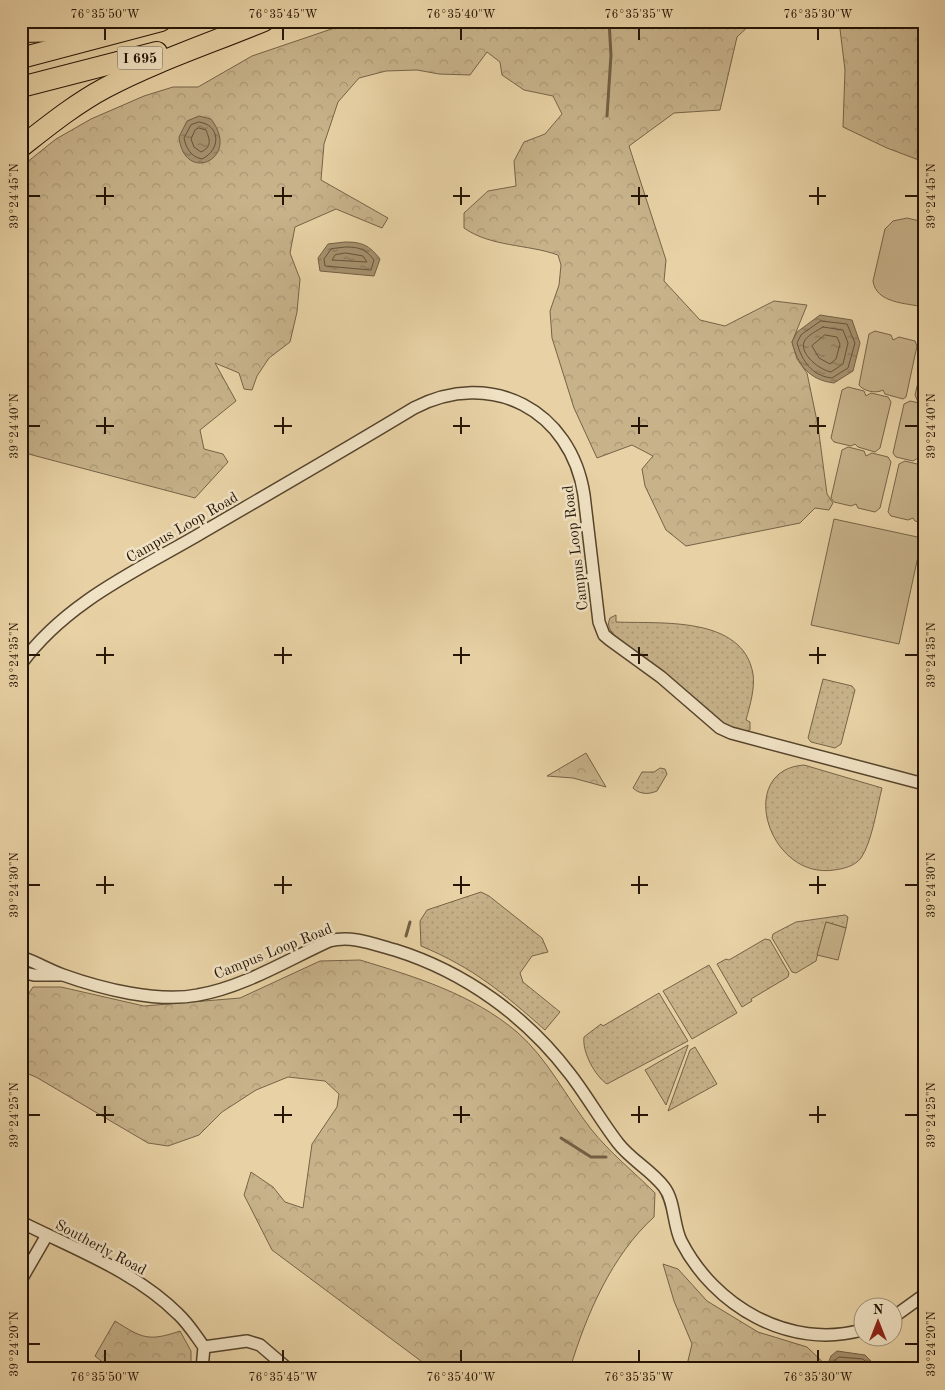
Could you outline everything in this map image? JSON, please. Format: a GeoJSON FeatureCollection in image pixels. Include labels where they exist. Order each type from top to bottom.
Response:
{"type":"FeatureCollection","features":[{"type":"Feature","properties":{"kind":"highway"},"geometry":{"type":"LineString","coordinates":[[21,32],[70,31],[118,21]]}},
{"type":"Feature","properties":{"kind":"highway","name":"I 695"},"geometry":{"type":"LineString","coordinates":[[21,58],[161,21]]}},
{"type":"Feature","properties":{"kind":"highway","name":"I 695"},"geometry":{"type":"LineString","coordinates":[[21,87],[140,57],[257,21]]}},
{"type":"Feature","properties":{"kind":"highway"},"geometry":{"type":"LineString","coordinates":[[21,147],[49,125],[104,89],[140,71],[264,21]]}},
{"type":"Feature","properties":{"kind":"street","name":"Campus Loop Road"},"geometry":{"type":"LineString","coordinates":[[21,664],[70,613],[119,581],[422,404],[448,394],[481,392],[500,396],[534,412],[565,442],[575,460],[581,476],[584,495],[599,622],[604,634],[610,640],[661,677],[720,728],[731,733],[924,784]]}},
{"type":"Feature","properties":{"kind":"street","name":"Campus Loop Road"},"geometry":{"type":"LineString","coordinates":[[21,957],[62,975],[123,991],[162,997],[188,997],[234,985],[329,941],[343,938],[358,939],[442,968],[498,1001],[528,1027],[552,1052],[621,1146],[665,1188],[680,1239],[686,1250],[701,1273],[726,1298],[764,1321],[789,1330],[828,1335],[852,1331]]}},
{"type":"Feature","properties":{"kind":"street","name":"Campus Loop Road"},"geometry":{"type":"LineString","coordinates":[[21,972],[34,975],[62,975]]}},
{"type":"Feature","properties":{"kind":"street","name":"Southerly Road"},"geometry":{"type":"LineString","coordinates":[[21,1222],[130,1277],[162,1300],[186,1323],[204,1347]]}},
{"type":"Feature","properties":{"kind":"street"},"geometry":{"type":"LineString","coordinates":[[21,1280],[47,1235]]}},
{"type":"Feature","properties":{"kind":"street"},"geometry":{"type":"LineString","coordinates":[[902,1311],[924,1296]]}},
{"type":"Feature","properties":{"kind":"street"},"geometry":{"type":"LineString","coordinates":[[202,1369],[204,1347],[247,1341],[260,1344],[288,1369]]}},
{"type":"Feature","properties":{"kind":"green space"},"geometry":{"type":"Polygon","coordinates":[[[355,21],[766,21],[753,22],[737,37],[720,110],[674,113],[629,146],[666,260],[664,281],[700,320],[725,326],[774,301],[807,305],[792,342],[797,359],[807,373],[818,426],[827,494],[833,503],[829,510],[815,508],[800,523],[686,546],[666,530],[645,486],[642,469],[653,456],[632,445],[597,458],[574,408],[552,338],[550,311],[559,285],[561,265],[558,255],[486,239],[464,228],[464,213],[488,191],[516,186],[514,161],[524,142],[545,134],[562,114],[553,96],[524,90],[502,75],[500,62],[487,52],[470,75],[439,74],[417,70],[386,71],[359,78],[338,102],[324,144],[321,180],[388,218],[382,228],[336,209],[295,227],[290,253],[300,279],[297,312],[290,342],[269,358],[257,376],[252,390],[244,389],[239,373],[215,363],[236,401],[200,430],[204,449],[223,454],[228,462],[195,498],[21,452],[21,167],[56,139],[91,119],[144,96],[173,87],[198,87],[252,56],[355,21]]]}},
{"type":"Feature","properties":{"kind":"green space"},"geometry":{"type":"Polygon","coordinates":[[[839,21],[924,21],[924,162],[887,148],[843,127],[845,70],[839,21]]]}},
{"type":"Feature","properties":{"kind":"green space"},"geometry":{"type":"Polygon","coordinates":[[[907,218],[924,222],[924,307],[885,298],[875,288],[873,281],[885,229],[893,221],[907,218]]]}},
{"type":"Feature","properties":{"kind":"green space"},"geometry":{"type":"Polygon","coordinates":[[[875,331],[891,335],[893,340],[899,337],[915,341],[917,346],[906,397],[903,399],[885,394],[883,390],[873,392],[859,385],[869,334],[875,331]]]}},
{"type":"Feature","properties":{"kind":"green space"},"geometry":{"type":"Polygon","coordinates":[[[924,357],[924,403],[918,402],[915,395],[924,357]]]}},
{"type":"Feature","properties":{"kind":"green space"},"geometry":{"type":"Polygon","coordinates":[[[848,387],[864,391],[866,396],[871,393],[888,397],[891,402],[880,448],[875,452],[858,447],[855,444],[851,446],[834,442],[831,438],[842,390],[848,387]]]}},
{"type":"Feature","properties":{"kind":"green space"},"geometry":{"type":"Polygon","coordinates":[[[910,401],[924,404],[924,463],[918,458],[913,461],[896,457],[893,453],[904,404],[910,401]]]}},
{"type":"Feature","properties":{"kind":"green space"},"geometry":{"type":"Polygon","coordinates":[[[848,447],[864,451],[866,456],[872,453],[888,457],[891,462],[880,508],[875,512],[858,508],[856,504],[851,506],[834,502],[831,498],[842,450],[848,447]]]}},
{"type":"Feature","properties":{"kind":"green space"},"geometry":{"type":"Polygon","coordinates":[[[905,461],[921,465],[924,470],[924,523],[915,521],[913,518],[908,520],[891,516],[888,512],[899,464],[905,461]]]}},
{"type":"Feature","properties":{"kind":"green space"},"geometry":{"type":"Polygon","coordinates":[[[834,519],[922,538],[899,644],[811,625],[834,519]]]}},
{"type":"Feature","properties":{"kind":"green space"},"geometry":{"type":"Polygon","coordinates":[[[616,615],[616,622],[676,624],[697,627],[717,632],[733,641],[746,655],[753,674],[753,691],[746,720],[750,722],[750,730],[745,731],[726,725],[617,638],[610,629],[609,624],[610,618],[616,615]]]}},
{"type":"Feature","properties":{"kind":"green space"},"geometry":{"type":"Polygon","coordinates":[[[823,679],[852,686],[855,690],[841,744],[835,748],[811,742],[808,738],[823,679]]]}},
{"type":"Feature","properties":{"kind":"green space"},"geometry":{"type":"Polygon","coordinates":[[[586,753],[606,787],[573,778],[547,776],[586,753]]]}},
{"type":"Feature","properties":{"kind":"green space"},"geometry":{"type":"Polygon","coordinates":[[[804,765],[882,788],[874,824],[865,851],[861,858],[852,865],[834,870],[811,869],[792,859],[777,842],[768,823],[766,803],[770,785],[783,771],[804,765]]]}},
{"type":"Feature","properties":{"kind":"green space"},"geometry":{"type":"Polygon","coordinates":[[[660,768],[665,769],[667,774],[657,791],[644,793],[638,792],[633,788],[642,772],[654,772],[660,768]]]}},
{"type":"Feature","properties":{"kind":"green space"},"geometry":{"type":"Polygon","coordinates":[[[481,892],[489,896],[542,938],[548,952],[532,956],[520,973],[523,982],[560,1012],[545,1030],[487,982],[457,963],[421,946],[420,921],[427,910],[481,892]]]}},
{"type":"Feature","properties":{"kind":"green space"},"geometry":{"type":"Polygon","coordinates":[[[845,915],[848,917],[846,928],[826,922],[816,961],[796,973],[792,972],[772,938],[773,934],[796,922],[845,915]]]}},
{"type":"Feature","properties":{"kind":"green space"},"geometry":{"type":"Polygon","coordinates":[[[826,922],[846,928],[838,960],[817,955],[826,922]]]}},
{"type":"Feature","properties":{"kind":"green space"},"geometry":{"type":"Polygon","coordinates":[[[765,939],[770,940],[789,973],[788,977],[751,999],[752,1001],[742,1007],[717,964],[726,959],[729,960],[765,939]]]}},
{"type":"Feature","properties":{"kind":"green space"},"geometry":{"type":"Polygon","coordinates":[[[360,960],[443,988],[481,1007],[517,1032],[538,1054],[598,1137],[655,1193],[654,1217],[625,1249],[602,1287],[584,1328],[570,1369],[423,1369],[425,1364],[272,1250],[244,1195],[251,1172],[273,1187],[285,1202],[303,1208],[312,1144],[337,1107],[339,1094],[325,1081],[288,1077],[256,1090],[222,1112],[199,1135],[168,1146],[148,1143],[36,1077],[21,1071],[21,995],[27,996],[33,987],[61,987],[144,1006],[240,998],[320,961],[360,960]]]}},
{"type":"Feature","properties":{"kind":"green space"},"geometry":{"type":"Polygon","coordinates":[[[709,965],[737,1013],[692,1039],[663,991],[709,965]]]}},
{"type":"Feature","properties":{"kind":"green space"},"geometry":{"type":"Polygon","coordinates":[[[659,993],[688,1041],[607,1084],[590,1063],[585,1050],[584,1037],[601,1024],[603,1026],[659,993]]]}},
{"type":"Feature","properties":{"kind":"green space"},"geometry":{"type":"Polygon","coordinates":[[[688,1046],[666,1105],[645,1070],[688,1046]]]}},
{"type":"Feature","properties":{"kind":"green space"},"geometry":{"type":"Polygon","coordinates":[[[695,1047],[717,1084],[668,1111],[690,1050],[695,1047]]]}},
{"type":"Feature","properties":{"kind":"green space"},"geometry":{"type":"Polygon","coordinates":[[[663,1264],[678,1269],[707,1301],[758,1332],[807,1347],[830,1369],[686,1369],[692,1344],[674,1301],[663,1264]]]}},
{"type":"Feature","properties":{"kind":"green space"},"geometry":{"type":"Polygon","coordinates":[[[115,1321],[139,1335],[152,1337],[180,1331],[191,1351],[191,1369],[111,1369],[95,1356],[115,1321]]]}},
{"type":"Feature","properties":{"kind":"water"},"geometry":{"type":"Polygon","coordinates":[[[199,116],[211,119],[219,133],[220,145],[216,155],[208,161],[199,163],[190,160],[183,152],[179,137],[187,121],[199,116]]]}},
{"type":"Feature","properties":{"kind":"water"},"geometry":{"type":"Polygon","coordinates":[[[345,242],[365,245],[376,254],[380,259],[374,276],[320,271],[318,258],[328,244],[345,242]]]}},
{"type":"Feature","properties":{"kind":"water"},"geometry":{"type":"Polygon","coordinates":[[[820,315],[852,320],[860,343],[853,371],[834,383],[811,375],[801,364],[792,342],[797,332],[820,315]]]}},
{"type":"Feature","properties":{"kind":"water"},"geometry":{"type":"Polygon","coordinates":[[[837,1351],[865,1355],[879,1369],[835,1369],[829,1361],[831,1356],[837,1351]]]}},
{"type":"Feature","properties":{"kind":"waterway"},"geometry":{"type":"LineString","coordinates":[[607,116],[611,55],[609,21]]}},
{"type":"Feature","properties":{"kind":"waterway"},"geometry":{"type":"LineString","coordinates":[[406,936],[410,922]]}},
{"type":"Feature","properties":{"kind":"waterway"},"geometry":{"type":"LineString","coordinates":[[561,1138],[591,1157],[606,1157]]}}]}
